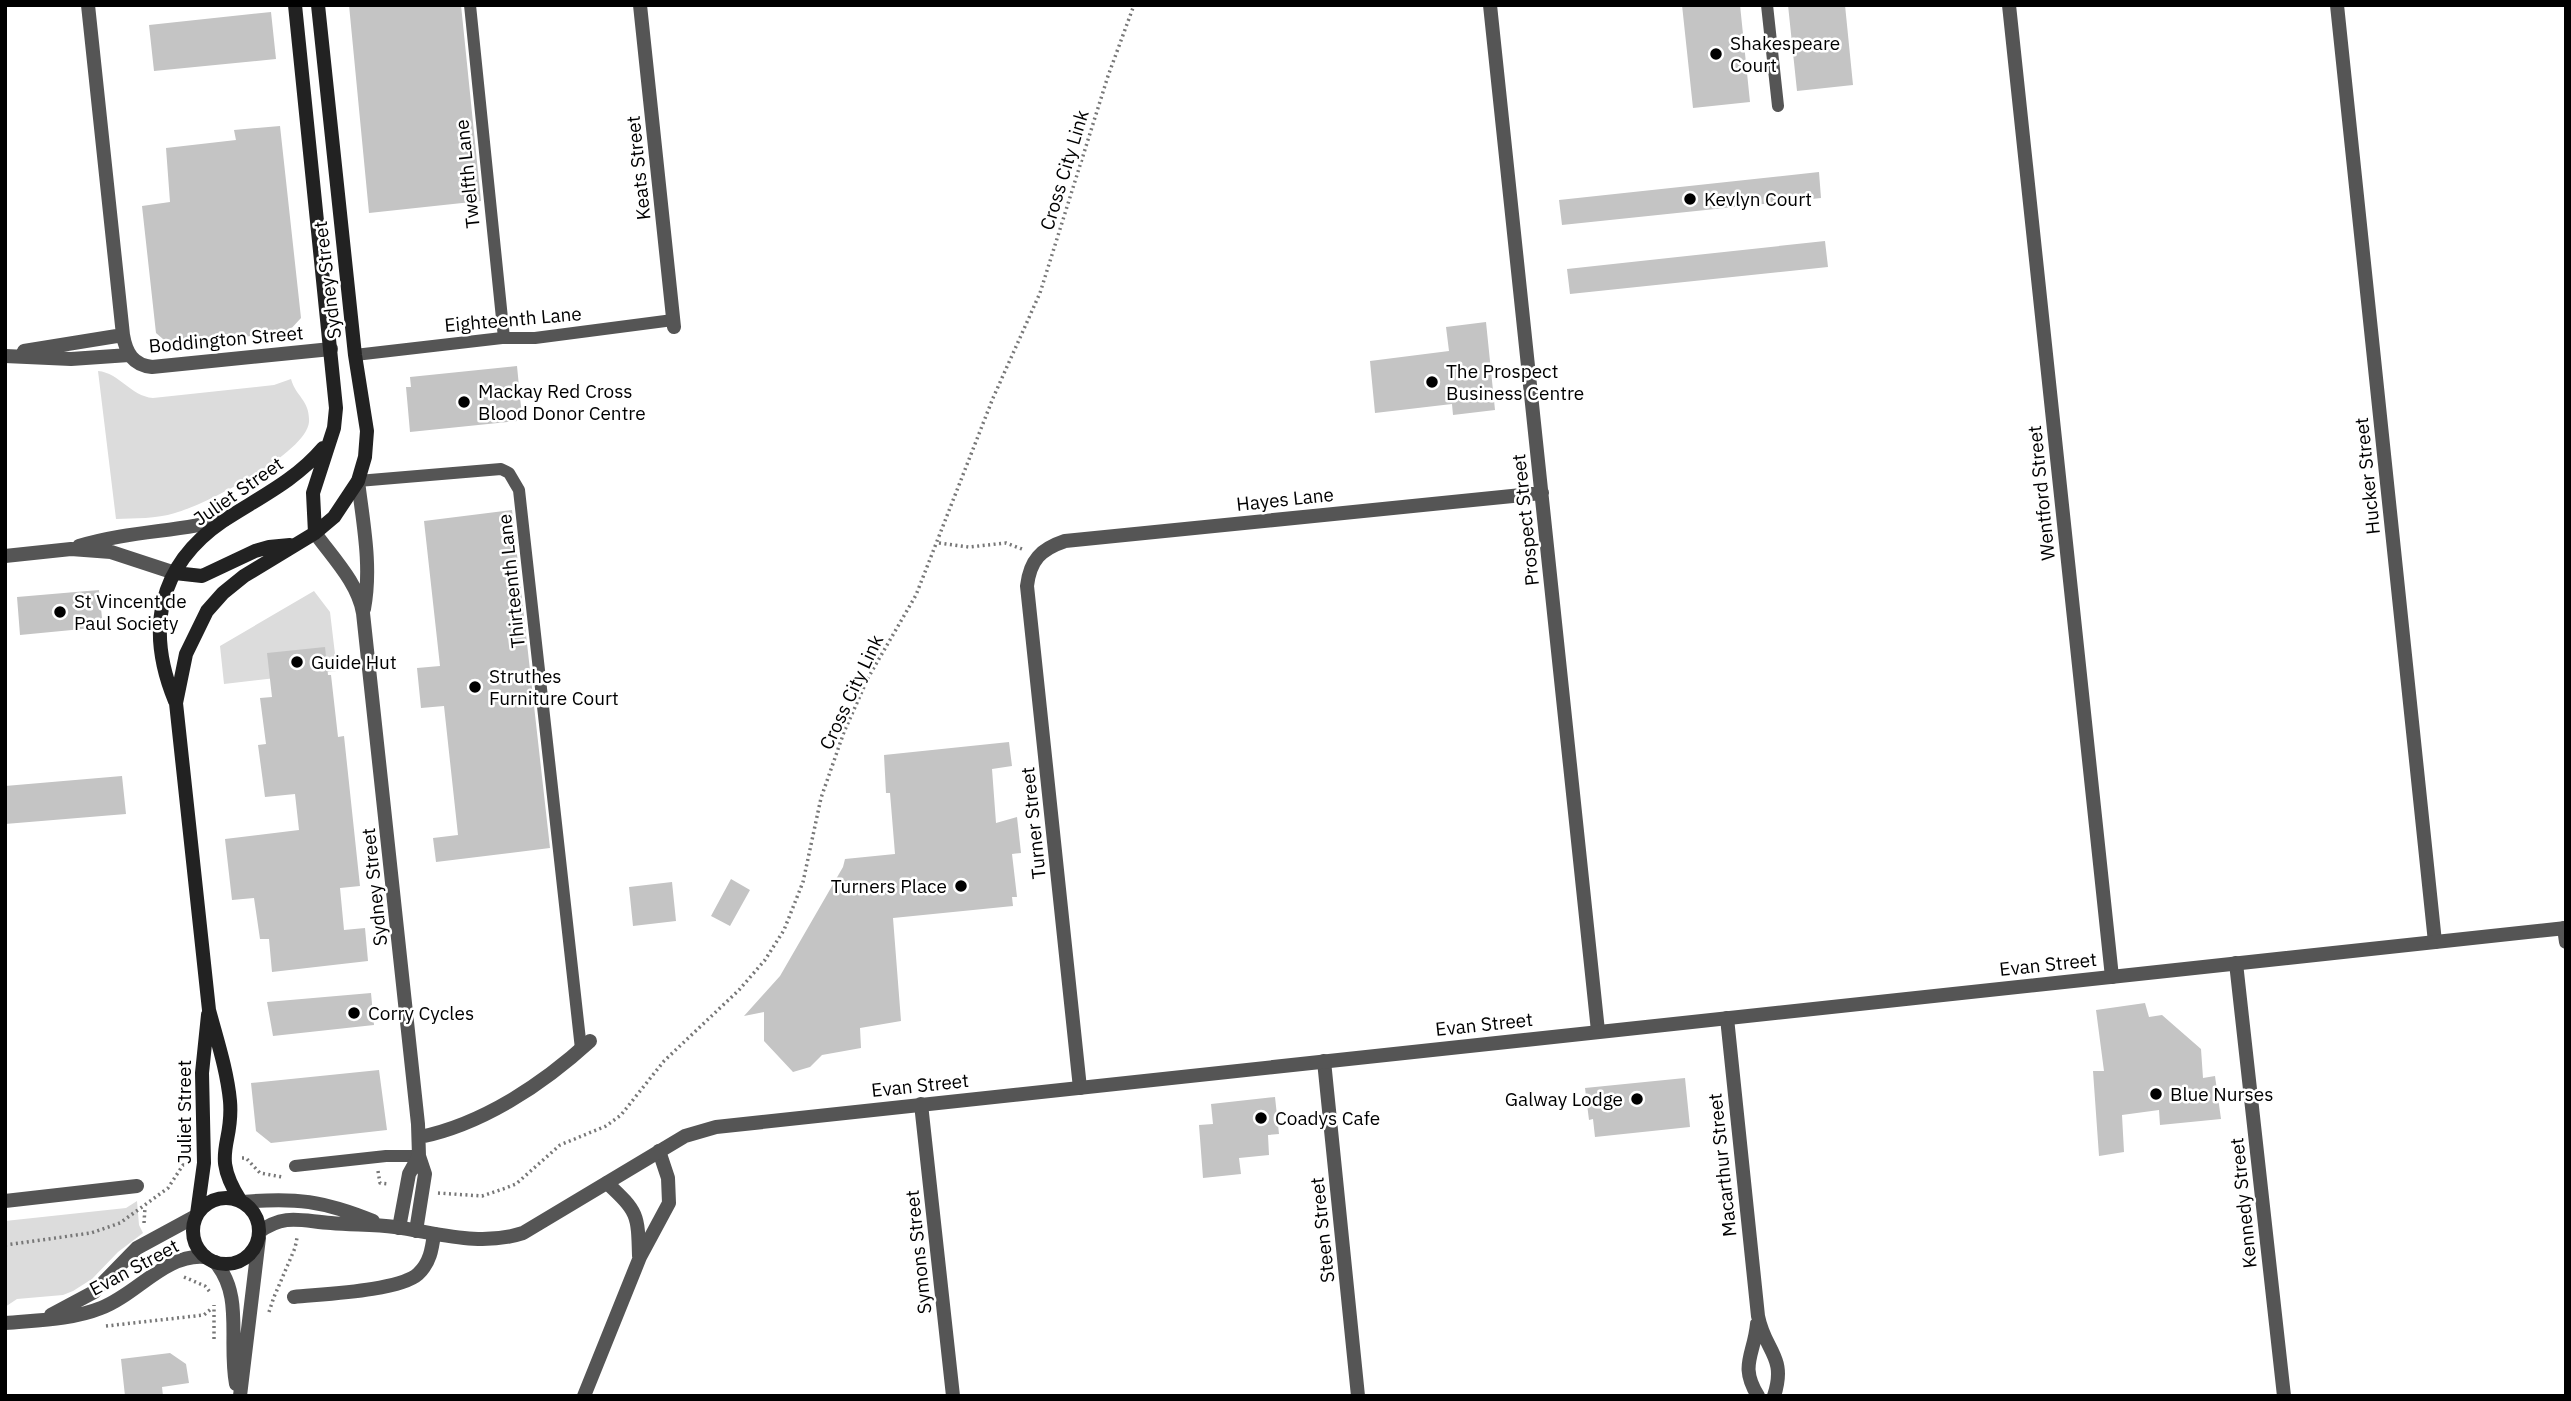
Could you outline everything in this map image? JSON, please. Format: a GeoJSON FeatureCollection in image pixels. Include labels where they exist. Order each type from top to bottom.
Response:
{"type":"FeatureCollection","features":[{"type":"Feature","properties":{"kind":"main road","name":"Sydney Street"},"geometry":{"type":"LineString","coordinates":[[295,5],[336,408],[335,424],[313,492],[315,533]]}},
{"type":"Feature","properties":{"kind":"main road","name":"Sydney Street"},"geometry":{"type":"LineString","coordinates":[[315,533],[339,513],[359,481],[365,457],[367,431],[355,355],[318,5]]}},
{"type":"Feature","properties":{"kind":"main road"},"geometry":{"type":"LineString","coordinates":[[331,349],[355,355]]}},
{"type":"Feature","properties":{"kind":"main road","name":"Juliet Street"},"geometry":{"type":"LineString","coordinates":[[241,1201],[224,1168],[230,1102],[209,1010],[176,703],[163,665],[158,636],[162,605],[175,573],[201,539],[225,520],[294,476],[331,436]]}},
{"type":"Feature","properties":{"kind":"main road","name":"Juliet Street"},"geometry":{"type":"LineString","coordinates":[[176,703],[186,654],[207,611],[244,576],[315,533]]}},
{"type":"Feature","properties":{"kind":"main road"},"geometry":{"type":"LineString","coordinates":[[175,573],[205,576],[262,549],[295,545]]}},
{"type":"Feature","properties":{"kind":"main road","name":"Juliet Street"},"geometry":{"type":"LineString","coordinates":[[197,1215],[204,1163],[203,1055],[209,1010]]}},
{"type":"Feature","properties":{"kind":"main road"},"geometry":{"type":"LineString","coordinates":[[229,1198],[241,1201],[256,1217],[259,1235],[252,1251],[242,1259],[228,1264],[210,1259],[196,1245],[193,1236],[197,1215],[204,1205],[214,1200],[229,1198]]}},
{"type":"Feature","properties":{"kind":"street"},"geometry":{"type":"LineString","coordinates":[[88,5],[123,335]]}},
{"type":"Feature","properties":{"kind":"street","name":"Keats Street"},"geometry":{"type":"LineString","coordinates":[[640,5],[674,324]]}},
{"type":"Feature","properties":{"kind":"street","name":"Prospect Street"},"geometry":{"type":"LineString","coordinates":[[1490,5],[1598,1031]]}},
{"type":"Feature","properties":{"kind":"street","name":"Wentford Street"},"geometry":{"type":"LineString","coordinates":[[2009,5],[2112,977]]}},
{"type":"Feature","properties":{"kind":"street","name":"Hucker Street"},"geometry":{"type":"LineString","coordinates":[[2337,5],[2435,942]]}},
{"type":"Feature","properties":{"kind":"street","name":"Boddington Street"},"geometry":{"type":"LineString","coordinates":[[5,355],[123,335],[129,355],[141,365],[152,367],[331,349]]}},
{"type":"Feature","properties":{"kind":"street","name":"Boddington Street"},"geometry":{"type":"LineString","coordinates":[[5,355],[71,359],[129,355]]}},
{"type":"Feature","properties":{"kind":"street"},"geometry":{"type":"LineString","coordinates":[[359,481],[368,586],[363,613]]}},
{"type":"Feature","properties":{"kind":"street","name":"Hayes Lane"},"geometry":{"type":"LineString","coordinates":[[1037,555],[1065,541],[1542,493]]}},
{"type":"Feature","properties":{"kind":"street"},"geometry":{"type":"LineString","coordinates":[[5,556],[71,549],[116,536],[225,520]]}},
{"type":"Feature","properties":{"kind":"street"},"geometry":{"type":"LineString","coordinates":[[315,533],[349,579],[363,613]]}},
{"type":"Feature","properties":{"kind":"street"},"geometry":{"type":"LineString","coordinates":[[71,549],[120,554],[175,573]]}},
{"type":"Feature","properties":{"kind":"street","name":"Turner Street"},"geometry":{"type":"LineString","coordinates":[[1037,555],[1029,572],[1027,586],[1080,1088]]}},
{"type":"Feature","properties":{"kind":"street","name":"Sydney Street"},"geometry":{"type":"LineString","coordinates":[[363,613],[420,1137],[419,1156],[425,1174],[416,1231]]}},
{"type":"Feature","properties":{"kind":"street","name":"Evan Street"},"geometry":{"type":"LineString","coordinates":[[259,1235],[276,1222],[291,1219],[384,1226],[491,1240],[507,1238],[523,1233],[685,1136],[716,1127],[2435,942],[2565,933]]}},
{"type":"Feature","properties":{"kind":"street","name":"Kennedy Street"},"geometry":{"type":"LineString","coordinates":[[2236,964],[2284,1396]]}},
{"type":"Feature","properties":{"kind":"street","name":"Macarthur Street"},"geometry":{"type":"LineString","coordinates":[[1727,1018],[1757,1308],[1762,1334],[1779,1366],[1774,1396]]}},
{"type":"Feature","properties":{"kind":"street","name":"Thirteenth Lane"},"geometry":{"type":"LineString","coordinates":[[420,1137],[443,1131],[490,1110],[540,1080],[585,1045]]}},
{"type":"Feature","properties":{"kind":"street","name":"Steen Street"},"geometry":{"type":"LineString","coordinates":[[1324,1061],[1358,1396]]}},
{"type":"Feature","properties":{"kind":"street","name":"Symons Street"},"geometry":{"type":"LineString","coordinates":[[922,1104],[953,1396]]}},
{"type":"Feature","properties":{"kind":"street"},"geometry":{"type":"LineString","coordinates":[[584,1396],[640,1258],[670,1198],[668,1178],[659,1151]]}},
{"type":"Feature","properties":{"kind":"street","name":"Sydney Street"},"geometry":{"type":"LineString","coordinates":[[399,1228],[409,1174],[419,1156]]}},
{"type":"Feature","properties":{"kind":"street"},"geometry":{"type":"LineString","coordinates":[[607,1183],[635,1213],[640,1258]]}},
{"type":"Feature","properties":{"kind":"street"},"geometry":{"type":"LineString","coordinates":[[5,1201],[137,1186]]}},
{"type":"Feature","properties":{"kind":"street","name":"Evan Street"},"geometry":{"type":"LineString","coordinates":[[241,1201],[304,1200],[344,1209],[384,1226]]}},
{"type":"Feature","properties":{"kind":"street","name":"Evan Street"},"geometry":{"type":"LineString","coordinates":[[40,1320],[89,1296],[137,1248],[197,1215]]}},
{"type":"Feature","properties":{"kind":"street"},"geometry":{"type":"LineString","coordinates":[[294,1297],[407,1281],[426,1264],[432,1250],[434,1234]]}},
{"type":"Feature","properties":{"kind":"street"},"geometry":{"type":"LineString","coordinates":[[239,1396],[259,1235]]}},
{"type":"Feature","properties":{"kind":"street","name":"Evan Street"},"geometry":{"type":"LineString","coordinates":[[5,1323],[75,1316],[104,1308],[173,1263],[191,1257],[210,1259]]}},
{"type":"Feature","properties":{"kind":"street"},"geometry":{"type":"LineString","coordinates":[[210,1259],[225,1275],[232,1292],[232,1362],[239,1396]]}},
{"type":"Feature","properties":{"kind":"street","name":"Macarthur Street"},"geometry":{"type":"LineString","coordinates":[[1757,1308],[1755,1337],[1747,1370],[1750,1383],[1758,1396]]}},
{"type":"Feature","properties":{"kind":"lane","name":"Twelfth Lane"},"geometry":{"type":"LineString","coordinates":[[470,5],[505,338]]}},
{"type":"Feature","properties":{"kind":"lane"},"geometry":{"type":"LineString","coordinates":[[1767,5],[1778,106]]}},
{"type":"Feature","properties":{"kind":"lane","name":"Eighteenth Lane"},"geometry":{"type":"LineString","coordinates":[[355,355],[505,338],[535,338],[674,324]]}},
{"type":"Feature","properties":{"kind":"lane","name":"Thirteenth Lane"},"geometry":{"type":"LineString","coordinates":[[359,481],[501,468],[509,473],[519,490],[585,1045]]}},
{"type":"Feature","properties":{"kind":"lane"},"geometry":{"type":"LineString","coordinates":[[295,1166],[376,1157],[419,1156]]}},
{"type":"Feature","properties":{"kind":"path","name":"Cross City Link"},"geometry":{"type":"LineString","coordinates":[[423,1190],[467,1196],[496,1193],[516,1184],[560,1145],[606,1126],[621,1115],[664,1062],[739,990],[765,961],[794,908],[803,882],[821,798],[844,732],[868,678],[916,595],[939,543],[993,398],[1040,293],[1108,76],[1134,5]]}},
{"type":"Feature","properties":{"kind":"path"},"geometry":{"type":"LineString","coordinates":[[939,543],[969,547],[1006,543],[1037,555]]}},
{"type":"Feature","properties":{"kind":"path"},"geometry":{"type":"LineString","coordinates":[[376,1157],[380,1182],[407,1187]]}},
{"type":"Feature","properties":{"kind":"path"},"geometry":{"type":"LineString","coordinates":[[232,1160],[246,1158],[260,1173],[282,1179],[283,1165],[295,1166]]}},
{"type":"Feature","properties":{"kind":"path"},"geometry":{"type":"LineString","coordinates":[[5,1245],[101,1230],[120,1223],[172,1185],[183,1165],[190,1164]]}},
{"type":"Feature","properties":{"kind":"path"},"geometry":{"type":"LineString","coordinates":[[146,1228],[144,1214],[149,1202]]}},
{"type":"Feature","properties":{"kind":"path"},"geometry":{"type":"LineString","coordinates":[[98,1327],[204,1315],[212,1308],[214,1298],[205,1286],[187,1279],[182,1273]]}},
{"type":"Feature","properties":{"kind":"shaded area"},"geometry":{"type":"Polygon","coordinates":[[[98,371],[113,376],[138,393],[153,398],[274,385],[291,379],[305,403],[309,422],[304,435],[273,463],[208,500],[168,515],[116,519],[98,371]]]}},
{"type":"Feature","properties":{"kind":"shaded area"},"geometry":{"type":"Polygon","coordinates":[[[314,591],[330,612],[337,671],[224,684],[220,646],[314,591]]]}},
{"type":"Feature","properties":{"kind":"shaded area"},"geometry":{"type":"Polygon","coordinates":[[[137,1201],[139,1225],[143,1233],[118,1252],[92,1279],[63,1295],[17,1299],[5,1307],[5,1221],[126,1208],[137,1201]]]}},
{"type":"Feature","properties":{"kind":"building"},"geometry":{"type":"Polygon","coordinates":[[[349,5],[461,5],[481,201],[369,213],[349,5]]]}},
{"type":"Feature","properties":{"kind":"building","name":"Shakespeare Court"},"geometry":{"type":"Polygon","coordinates":[[[1682,5],[1740,5],[1750,102],[1693,108],[1682,5]]]}},
{"type":"Feature","properties":{"kind":"building","name":"Shakespeare Court"},"geometry":{"type":"Polygon","coordinates":[[[1788,5],[1845,5],[1853,85],[1797,91],[1788,5]]]}},
{"type":"Feature","properties":{"kind":"building"},"geometry":{"type":"Polygon","coordinates":[[[271,12],[276,59],[154,71],[149,25],[271,12]]]}},
{"type":"Feature","properties":{"kind":"building"},"geometry":{"type":"Polygon","coordinates":[[[280,126],[301,318],[288,332],[170,345],[156,333],[142,206],[170,202],[166,148],[236,140],[234,130],[280,126]]]}},
{"type":"Feature","properties":{"kind":"building","name":"Kevlyn Court"},"geometry":{"type":"Polygon","coordinates":[[[1819,172],[1821,198],[1562,225],[1559,200],[1819,172]]]}},
{"type":"Feature","properties":{"kind":"building","name":"Kevlyn Court"},"geometry":{"type":"Polygon","coordinates":[[[1825,241],[1828,267],[1570,294],[1567,269],[1825,241]]]}},
{"type":"Feature","properties":{"kind":"building","name":"The Prospect Business Centre"},"geometry":{"type":"Polygon","coordinates":[[[1486,322],[1495,410],[1453,415],[1452,404],[1375,413],[1370,361],[1449,351],[1446,327],[1486,322]]]}},
{"type":"Feature","properties":{"kind":"building","name":"Mackay Red Cross Blood Donor Centre"},"geometry":{"type":"Polygon","coordinates":[[[517,366],[522,417],[517,417],[517,421],[410,432],[406,387],[411,387],[410,377],[517,366]]]}},
{"type":"Feature","properties":{"kind":"building","name":"Struthes Furniture Court"},"geometry":{"type":"Polygon","coordinates":[[[512,510],[550,848],[436,862],[433,838],[458,835],[444,706],[421,708],[417,668],[440,666],[424,521],[512,510]]]}},
{"type":"Feature","properties":{"kind":"building","name":"St Vincent de Paul Society"},"geometry":{"type":"Polygon","coordinates":[[[99,590],[103,627],[20,635],[17,597],[99,590]]]}},
{"type":"Feature","properties":{"kind":"building"},"geometry":{"type":"Polygon","coordinates":[[[325,647],[338,737],[344,736],[360,886],[340,888],[344,930],[365,928],[368,961],[272,972],[269,939],[260,939],[254,898],[232,900],[225,839],[299,830],[295,794],[265,797],[258,745],[266,744],[260,698],[272,697],[267,653],[325,647]]]}},
{"type":"Feature","properties":{"kind":"building"},"geometry":{"type":"Polygon","coordinates":[[[1009,742],[1012,766],[992,769],[996,823],[1017,817],[1021,853],[1012,854],[1017,897],[1012,897],[1013,906],[893,918],[901,1021],[860,1028],[861,1048],[822,1055],[810,1067],[793,1072],[764,1041],[764,1012],[744,1016],[780,976],[843,867],[845,859],[895,854],[890,793],[886,793],[884,755],[1009,742]]]}},
{"type":"Feature","properties":{"kind":"building"},"geometry":{"type":"Polygon","coordinates":[[[122,776],[126,814],[5,824],[5,786],[122,776]]]}},
{"type":"Feature","properties":{"kind":"building"},"geometry":{"type":"Polygon","coordinates":[[[731,879],[750,890],[730,926],[711,916],[731,879]]]}},
{"type":"Feature","properties":{"kind":"building"},"geometry":{"type":"Polygon","coordinates":[[[672,882],[676,921],[633,926],[629,887],[672,882]]]}},
{"type":"Feature","properties":{"kind":"building"},"geometry":{"type":"Polygon","coordinates":[[[371,993],[374,1025],[273,1036],[267,1002],[371,993]]]}},
{"type":"Feature","properties":{"kind":"building","name":"Blue Nurses"},"geometry":{"type":"Polygon","coordinates":[[[2145,1003],[2149,1017],[2162,1015],[2201,1049],[2203,1078],[2215,1076],[2221,1119],[2160,1125],[2159,1110],[2122,1115],[2124,1152],[2099,1156],[2093,1071],[2104,1071],[2096,1010],[2145,1003]]]}},
{"type":"Feature","properties":{"kind":"building"},"geometry":{"type":"Polygon","coordinates":[[[379,1070],[387,1130],[271,1143],[256,1131],[251,1083],[379,1070]]]}},
{"type":"Feature","properties":{"kind":"building","name":"Galway Lodge"},"geometry":{"type":"Polygon","coordinates":[[[1685,1078],[1690,1127],[1595,1137],[1593,1119],[1589,1120],[1585,1088],[1685,1078]]]}},
{"type":"Feature","properties":{"kind":"building"},"geometry":{"type":"Polygon","coordinates":[[[1275,1097],[1279,1134],[1268,1135],[1269,1155],[1239,1158],[1241,1174],[1203,1178],[1199,1125],[1213,1124],[1211,1104],[1275,1097]]]}},
{"type":"Feature","properties":{"kind":"building"},"geometry":{"type":"Polygon","coordinates":[[[170,1353],[186,1364],[189,1383],[162,1387],[163,1396],[125,1396],[121,1359],[170,1353]]]}},
{"type":"Feature","properties":{"kind":"place","name":"Shakespeare Court"},"geometry":{"type":"Point","coordinates":[1716,54]}},
{"type":"Feature","properties":{"kind":"place","name":"Kevlyn Court"},"geometry":{"type":"Point","coordinates":[1690,199]}},
{"type":"Feature","properties":{"kind":"place","name":"The Prospect Business Centre"},"geometry":{"type":"Point","coordinates":[1432,382]}},
{"type":"Feature","properties":{"kind":"place","name":"Mackay Red Cross Blood Donor Centre"},"geometry":{"type":"Point","coordinates":[464,402]}},
{"type":"Feature","properties":{"kind":"place","name":"St Vincent de Paul Society"},"geometry":{"type":"Point","coordinates":[60,612]}},
{"type":"Feature","properties":{"kind":"place","name":"Guide Hut"},"geometry":{"type":"Point","coordinates":[297,662]}},
{"type":"Feature","properties":{"kind":"place","name":"Struthes Furniture Court"},"geometry":{"type":"Point","coordinates":[475,687]}},
{"type":"Feature","properties":{"kind":"place","name":"Turners Place"},"geometry":{"type":"Point","coordinates":[961,886]}},
{"type":"Feature","properties":{"kind":"place","name":"Corry Cycles"},"geometry":{"type":"Point","coordinates":[354,1013]}},
{"type":"Feature","properties":{"kind":"place","name":"Blue Nurses"},"geometry":{"type":"Point","coordinates":[2156,1094]}},
{"type":"Feature","properties":{"kind":"place","name":"Galway Lodge"},"geometry":{"type":"Point","coordinates":[1637,1099]}},
{"type":"Feature","properties":{"kind":"place","name":"Coadys Cafe"},"geometry":{"type":"Point","coordinates":[1261,1118]}}]}
